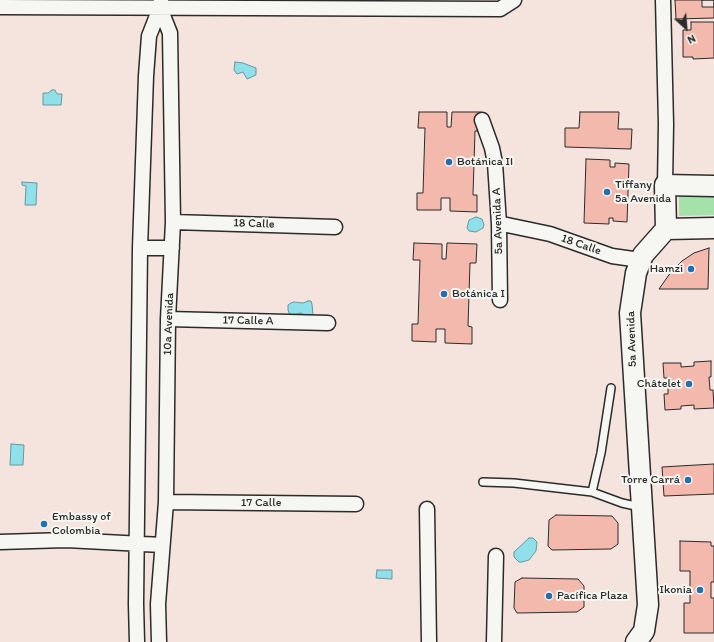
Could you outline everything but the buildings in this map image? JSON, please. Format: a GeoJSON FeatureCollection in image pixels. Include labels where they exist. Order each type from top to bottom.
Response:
{"type":"FeatureCollection","features":[{"type":"Feature","properties":{"kind":"street"},"geometry":{"type":"LineString","coordinates":[[0,7],[161,4],[500,9],[514,0]]}},
{"type":"Feature","properties":{"kind":"street"},"geometry":{"type":"LineString","coordinates":[[663,0],[666,229],[714,228]]}},
{"type":"Feature","properties":{"kind":"street"},"geometry":{"type":"LineString","coordinates":[[137,642],[140,248],[146,76],[150,36],[161,4]]}},
{"type":"Feature","properties":{"kind":"street","name":"10a Avenida"},"geometry":{"type":"LineString","coordinates":[[159,642],[158,604],[166,502],[168,319],[173,222],[170,33],[161,4]]}},
{"type":"Feature","properties":{"kind":"street","name":"5a Avenida A"},"geometry":{"type":"LineString","coordinates":[[482,120],[492,148],[495,163],[499,224],[500,300]]}},
{"type":"Feature","properties":{"kind":"street"},"geometry":{"type":"LineString","coordinates":[[665,185],[714,186]]}},
{"type":"Feature","properties":{"kind":"street","name":"18 Calle"},"geometry":{"type":"LineString","coordinates":[[173,222],[334,227]]}},
{"type":"Feature","properties":{"kind":"street","name":"18 Calle"},"geometry":{"type":"LineString","coordinates":[[499,224],[550,234],[612,256],[640,260]]}},
{"type":"Feature","properties":{"kind":"street","name":"5a Avenida"},"geometry":{"type":"LineString","coordinates":[[636,642],[644,631],[648,604],[630,314],[636,273],[640,260],[647,249],[666,229]]}},
{"type":"Feature","properties":{"kind":"street"},"geometry":{"type":"LineString","coordinates":[[140,248],[172,248]]}},
{"type":"Feature","properties":{"kind":"street","name":"17 Calle A"},"geometry":{"type":"LineString","coordinates":[[168,319],[328,323]]}},
{"type":"Feature","properties":{"kind":"street","name":"17 Calle"},"geometry":{"type":"LineString","coordinates":[[166,502],[356,504]]}},
{"type":"Feature","properties":{"kind":"street"},"geometry":{"type":"LineString","coordinates":[[427,509],[429,642]]}},
{"type":"Feature","properties":{"kind":"street"},"geometry":{"type":"LineString","coordinates":[[0,542],[66,540],[162,545]]}},
{"type":"Feature","properties":{"kind":"street"},"geometry":{"type":"LineString","coordinates":[[494,642],[496,556]]}},
{"type":"Feature","properties":{"kind":"street","name":"5a Avenida"},"geometry":{"type":"LineString","coordinates":[[646,616],[647,642]]}},
{"type":"Feature","properties":{"kind":"lane"},"geometry":{"type":"LineString","coordinates":[[592,492],[601,453],[611,388]]}},
{"type":"Feature","properties":{"kind":"lane"},"geometry":{"type":"LineString","coordinates":[[483,482],[514,482],[592,492],[622,503],[643,508]]}},
{"type":"Feature","properties":{"kind":"green space"},"geometry":{"type":"Polygon","coordinates":[[[679,197],[714,197],[714,215],[679,216],[679,197]]]}},
{"type":"Feature","properties":{"kind":"water"},"geometry":{"type":"Polygon","coordinates":[[[235,62],[243,63],[256,68],[256,75],[247,79],[243,72],[237,74],[234,70],[235,62]]]}},
{"type":"Feature","properties":{"kind":"water"},"geometry":{"type":"Polygon","coordinates":[[[55,90],[57,94],[62,94],[61,105],[43,105],[43,93],[48,93],[55,90]]]}},
{"type":"Feature","properties":{"kind":"water"},"geometry":{"type":"Polygon","coordinates":[[[22,182],[37,183],[36,205],[25,205],[26,186],[22,185],[22,182]]]}},
{"type":"Feature","properties":{"kind":"water"},"geometry":{"type":"Polygon","coordinates":[[[476,217],[482,219],[484,225],[483,228],[476,232],[469,231],[467,228],[469,220],[476,217]]]}},
{"type":"Feature","properties":{"kind":"water"},"geometry":{"type":"Polygon","coordinates":[[[311,301],[312,304],[312,317],[307,317],[301,313],[292,315],[289,313],[288,305],[291,303],[303,303],[311,301]]]}},
{"type":"Feature","properties":{"kind":"water"},"geometry":{"type":"Polygon","coordinates":[[[11,444],[24,445],[23,465],[10,465],[11,444]]]}},
{"type":"Feature","properties":{"kind":"water"},"geometry":{"type":"Polygon","coordinates":[[[529,538],[533,538],[537,542],[536,551],[529,560],[519,562],[514,557],[514,552],[529,538]]]}},
{"type":"Feature","properties":{"kind":"water"},"geometry":{"type":"Polygon","coordinates":[[[377,570],[392,570],[392,579],[376,578],[377,570]]]}},
{"type":"Feature","properties":{"kind":"place","name":"Botánica II"},"geometry":{"type":"Point","coordinates":[449,162]}},
{"type":"Feature","properties":{"kind":"place","name":"Tiffany 5a Avenida"},"geometry":{"type":"Point","coordinates":[607,192]}},
{"type":"Feature","properties":{"kind":"place","name":"Hamzi"},"geometry":{"type":"Point","coordinates":[691,269]}},
{"type":"Feature","properties":{"kind":"place","name":"Botánica I"},"geometry":{"type":"Point","coordinates":[444,294]}},
{"type":"Feature","properties":{"kind":"place","name":"Châtelet"},"geometry":{"type":"Point","coordinates":[689,384]}},
{"type":"Feature","properties":{"kind":"place","name":"Torre Carrá"},"geometry":{"type":"Point","coordinates":[688,480]}},
{"type":"Feature","properties":{"kind":"place","name":"Embassy of Colombia"},"geometry":{"type":"Point","coordinates":[44,524]}},
{"type":"Feature","properties":{"kind":"place","name":"Ikonia"},"geometry":{"type":"Point","coordinates":[700,590]}},
{"type":"Feature","properties":{"kind":"place","name":"Pacífica Plaza"},"geometry":{"type":"Point","coordinates":[549,596]}}]}
